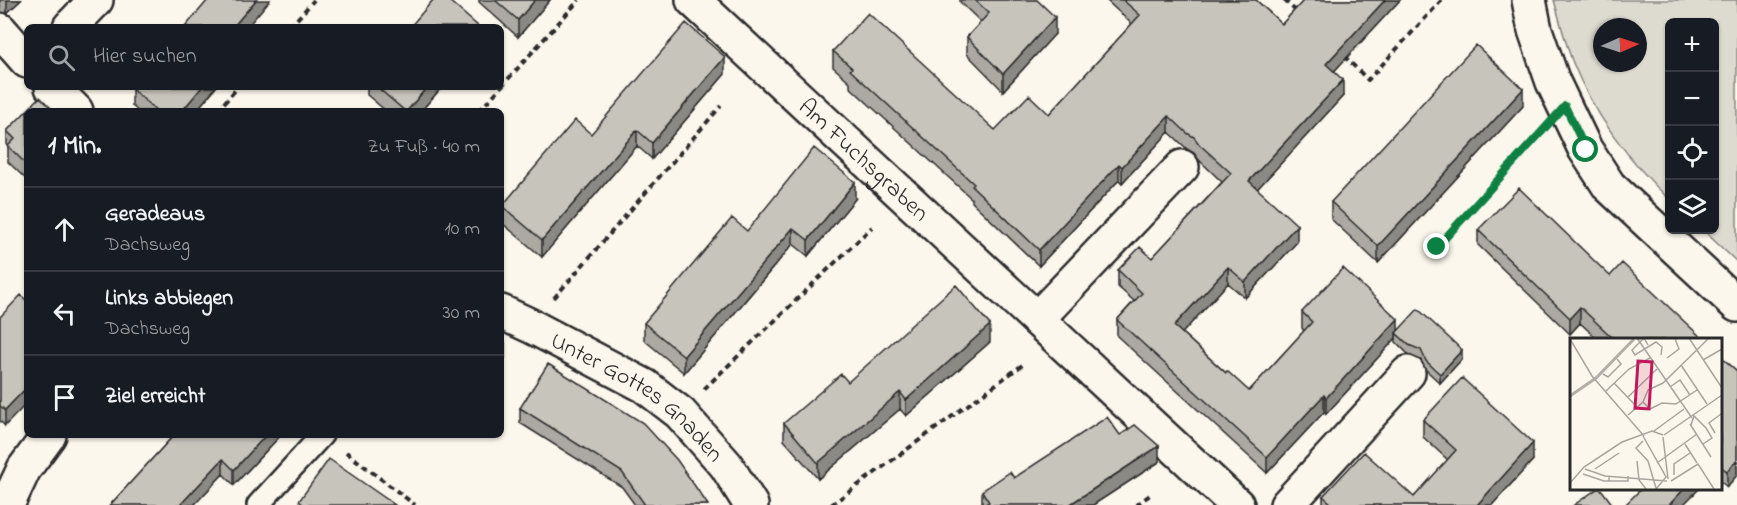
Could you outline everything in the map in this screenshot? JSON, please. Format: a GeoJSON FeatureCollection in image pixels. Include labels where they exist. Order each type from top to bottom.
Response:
{"type":"FeatureCollection","features":[{"type":"Feature","properties":{"kind":"street"},"geometry":{"type":"LineString","coordinates":[[73,24],[96,0]]}},
{"type":"Feature","properties":{"kind":"street","name":"Am Fuchsgraben"},"geometry":{"type":"LineString","coordinates":[[693,0],[1237,505]]}},
{"type":"Feature","properties":{"kind":"street"},"geometry":{"type":"LineString","coordinates":[[1529,0],[1535,30],[1553,82],[1586,150],[1609,186],[1737,305]]}},
{"type":"Feature","properties":{"kind":"street"},"geometry":{"type":"LineString","coordinates":[[0,30],[24,58]]}},
{"type":"Feature","properties":{"kind":"street"},"geometry":{"type":"LineString","coordinates":[[55,90],[73,108]]}},
{"type":"Feature","properties":{"kind":"street"},"geometry":{"type":"LineString","coordinates":[[1037,319],[1182,167]]}},
{"type":"Feature","properties":{"kind":"street","name":"Unter Gottes Gnaden"},"geometry":{"type":"LineString","coordinates":[[504,313],[645,386],[680,413],[726,465],[751,505]]}},
{"type":"Feature","properties":{"kind":"street"},"geometry":{"type":"LineString","coordinates":[[1287,505],[1408,373]]}},
{"type":"Feature","properties":{"kind":"street"},"geometry":{"type":"LineString","coordinates":[[7,505],[24,469],[47,438]]}},
{"type":"Feature","properties":{"kind":"lane"},"geometry":{"type":"LineString","coordinates":[[258,505],[319,438]]}},
{"type":"Feature","properties":{"kind":"path"},"geometry":{"type":"LineString","coordinates":[[293,24],[314,0]]}},
{"type":"Feature","properties":{"kind":"path"},"geometry":{"type":"LineString","coordinates":[[504,84],[579,0]]}},
{"type":"Feature","properties":{"kind":"path"},"geometry":{"type":"LineString","coordinates":[[1284,0],[1301,16]]}},
{"type":"Feature","properties":{"kind":"path"},"geometry":{"type":"LineString","coordinates":[[1343,56],[1368,80],[1442,0]]}},
{"type":"Feature","properties":{"kind":"path"},"geometry":{"type":"LineString","coordinates":[[220,108],[235,90]]}},
{"type":"Feature","properties":{"kind":"path"},"geometry":{"type":"LineString","coordinates":[[482,108],[498,90]]}},
{"type":"Feature","properties":{"kind":"path"},"geometry":{"type":"LineString","coordinates":[[531,326],[721,106]]}},
{"type":"Feature","properties":{"kind":"path"},"geometry":{"type":"LineString","coordinates":[[1437,247],[1565,106]]}},
{"type":"Feature","properties":{"kind":"path"},"geometry":{"type":"LineString","coordinates":[[680,413],[872,227]]}},
{"type":"Feature","properties":{"kind":"path"},"geometry":{"type":"LineString","coordinates":[[831,505],[1025,363]]}},
{"type":"Feature","properties":{"kind":"path"},"geometry":{"type":"LineString","coordinates":[[342,449],[415,505]]}},
{"type":"Feature","properties":{"kind":"path"},"geometry":{"type":"LineString","coordinates":[[1136,505],[1153,492]]}},
{"type":"Feature","properties":{"kind":"shaded area"},"geometry":{"type":"Polygon","coordinates":[[[1554,0],[1737,0],[1737,262],[1707,234],[1719,234],[1719,18],[1665,18],[1665,195],[1640,169],[1602,118],[1581,82],[1554,0]]]}},
{"type":"Feature","properties":{"kind":"building"},"geometry":{"type":"Polygon","coordinates":[[[208,0],[256,0],[236,24],[188,24],[208,0]]]}},
{"type":"Feature","properties":{"kind":"building"},"geometry":{"type":"Polygon","coordinates":[[[433,0],[448,0],[476,24],[413,24],[433,0]]]}},
{"type":"Feature","properties":{"kind":"building"},"geometry":{"type":"Polygon","coordinates":[[[495,0],[535,0],[518,20],[495,0]]]}},
{"type":"Feature","properties":{"kind":"building"},"geometry":{"type":"Polygon","coordinates":[[[975,0],[1037,0],[1055,17],[1003,74],[967,37],[989,13],[975,0]]]}},
{"type":"Feature","properties":{"kind":"building"},"geometry":{"type":"Polygon","coordinates":[[[1123,0],[1256,0],[1282,24],[1304,0],[1385,0],[1326,64],[1343,80],[1249,181],[1297,225],[1245,282],[1228,267],[1174,326],[1249,391],[1312,322],[1302,312],[1343,268],[1398,319],[1326,398],[1324,395],[1267,457],[1117,320],[1142,293],[1118,270],[1140,247],[1152,258],[1231,173],[1194,137],[1169,116],[1122,167],[1119,164],[1039,250],[972,186],[974,184],[850,70],[852,68],[833,51],[868,13],[995,130],[1029,95],[1049,114],[1140,15],[1123,0]]]}},
{"type":"Feature","properties":{"kind":"building"},"geometry":{"type":"Polygon","coordinates":[[[686,23],[725,57],[652,143],[637,130],[542,240],[504,208],[504,204],[575,120],[591,134],[686,23]]]}},
{"type":"Feature","properties":{"kind":"building"},"geometry":{"type":"Polygon","coordinates":[[[1476,45],[1523,89],[1378,246],[1331,202],[1476,45]]]}},
{"type":"Feature","properties":{"kind":"building"},"geometry":{"type":"Polygon","coordinates":[[[133,90],[200,90],[184,108],[154,108],[133,90]]]}},
{"type":"Feature","properties":{"kind":"building"},"geometry":{"type":"Polygon","coordinates":[[[380,90],[424,90],[410,108],[402,108],[380,90]]]}},
{"type":"Feature","properties":{"kind":"building"},"geometry":{"type":"Polygon","coordinates":[[[40,97],[51,108],[29,108],[40,97]]]}},
{"type":"Feature","properties":{"kind":"building"},"geometry":{"type":"Polygon","coordinates":[[[24,113],[24,162],[8,146],[15,139],[7,131],[24,113]]]}},
{"type":"Feature","properties":{"kind":"building"},"geometry":{"type":"Polygon","coordinates":[[[814,148],[855,182],[808,240],[793,228],[684,356],[644,323],[732,218],[747,231],[814,148]]]}},
{"type":"Feature","properties":{"kind":"building"},"geometry":{"type":"Polygon","coordinates":[[[1519,188],[1610,276],[1622,263],[1702,338],[1613,338],[1580,307],[1570,318],[1478,230],[1519,188]]]}},
{"type":"Feature","properties":{"kind":"building"},"geometry":{"type":"Polygon","coordinates":[[[956,285],[990,325],[906,400],[900,392],[818,463],[784,423],[841,374],[848,382],[956,285]]]}},
{"type":"Feature","properties":{"kind":"building"},"geometry":{"type":"Polygon","coordinates":[[[21,295],[24,298],[24,390],[5,410],[0,406],[0,317],[21,295]]]}},
{"type":"Feature","properties":{"kind":"building"},"geometry":{"type":"Polygon","coordinates":[[[1418,309],[1462,350],[1440,374],[1426,361],[1421,350],[1409,345],[1396,333],[1418,309]]]}},
{"type":"Feature","properties":{"kind":"building"},"geometry":{"type":"Polygon","coordinates":[[[1722,358],[1737,371],[1737,460],[1727,471],[1722,467],[1722,358]]]}},
{"type":"Feature","properties":{"kind":"building"},"geometry":{"type":"Polygon","coordinates":[[[548,364],[643,423],[677,460],[708,505],[645,505],[622,472],[520,408],[548,364]]]}},
{"type":"Feature","properties":{"kind":"building"},"geometry":{"type":"Polygon","coordinates":[[[1462,378],[1533,443],[1477,505],[1333,505],[1323,496],[1364,452],[1414,497],[1456,450],[1423,420],[1462,378]]]}},
{"type":"Feature","properties":{"kind":"building"},"geometry":{"type":"Polygon","coordinates":[[[1107,417],[1120,435],[1135,425],[1159,446],[1069,505],[984,505],[989,502],[982,491],[1010,472],[1014,478],[1107,417]]]}},
{"type":"Feature","properties":{"kind":"building"},"geometry":{"type":"Polygon","coordinates":[[[171,438],[263,438],[234,470],[223,459],[180,505],[110,505],[171,438]]]}},
{"type":"Feature","properties":{"kind":"building"},"geometry":{"type":"Polygon","coordinates":[[[329,459],[395,505],[304,505],[299,501],[329,459]]]}},
{"type":"Feature","properties":{"kind":"building"},"geometry":{"type":"Polygon","coordinates":[[[1596,490],[1602,490],[1613,505],[1574,505],[1596,490]]]}},
{"type":"Feature","properties":{"kind":"building"},"geometry":{"type":"Polygon","coordinates":[[[1640,490],[1683,490],[1669,505],[1625,505],[1640,490]]]}},
{"type":"Feature","properties":{"kind":"route"},"geometry":{"type":"LineString","coordinates":[[1437,247],[1565,106],[1586,150]]}}]}
